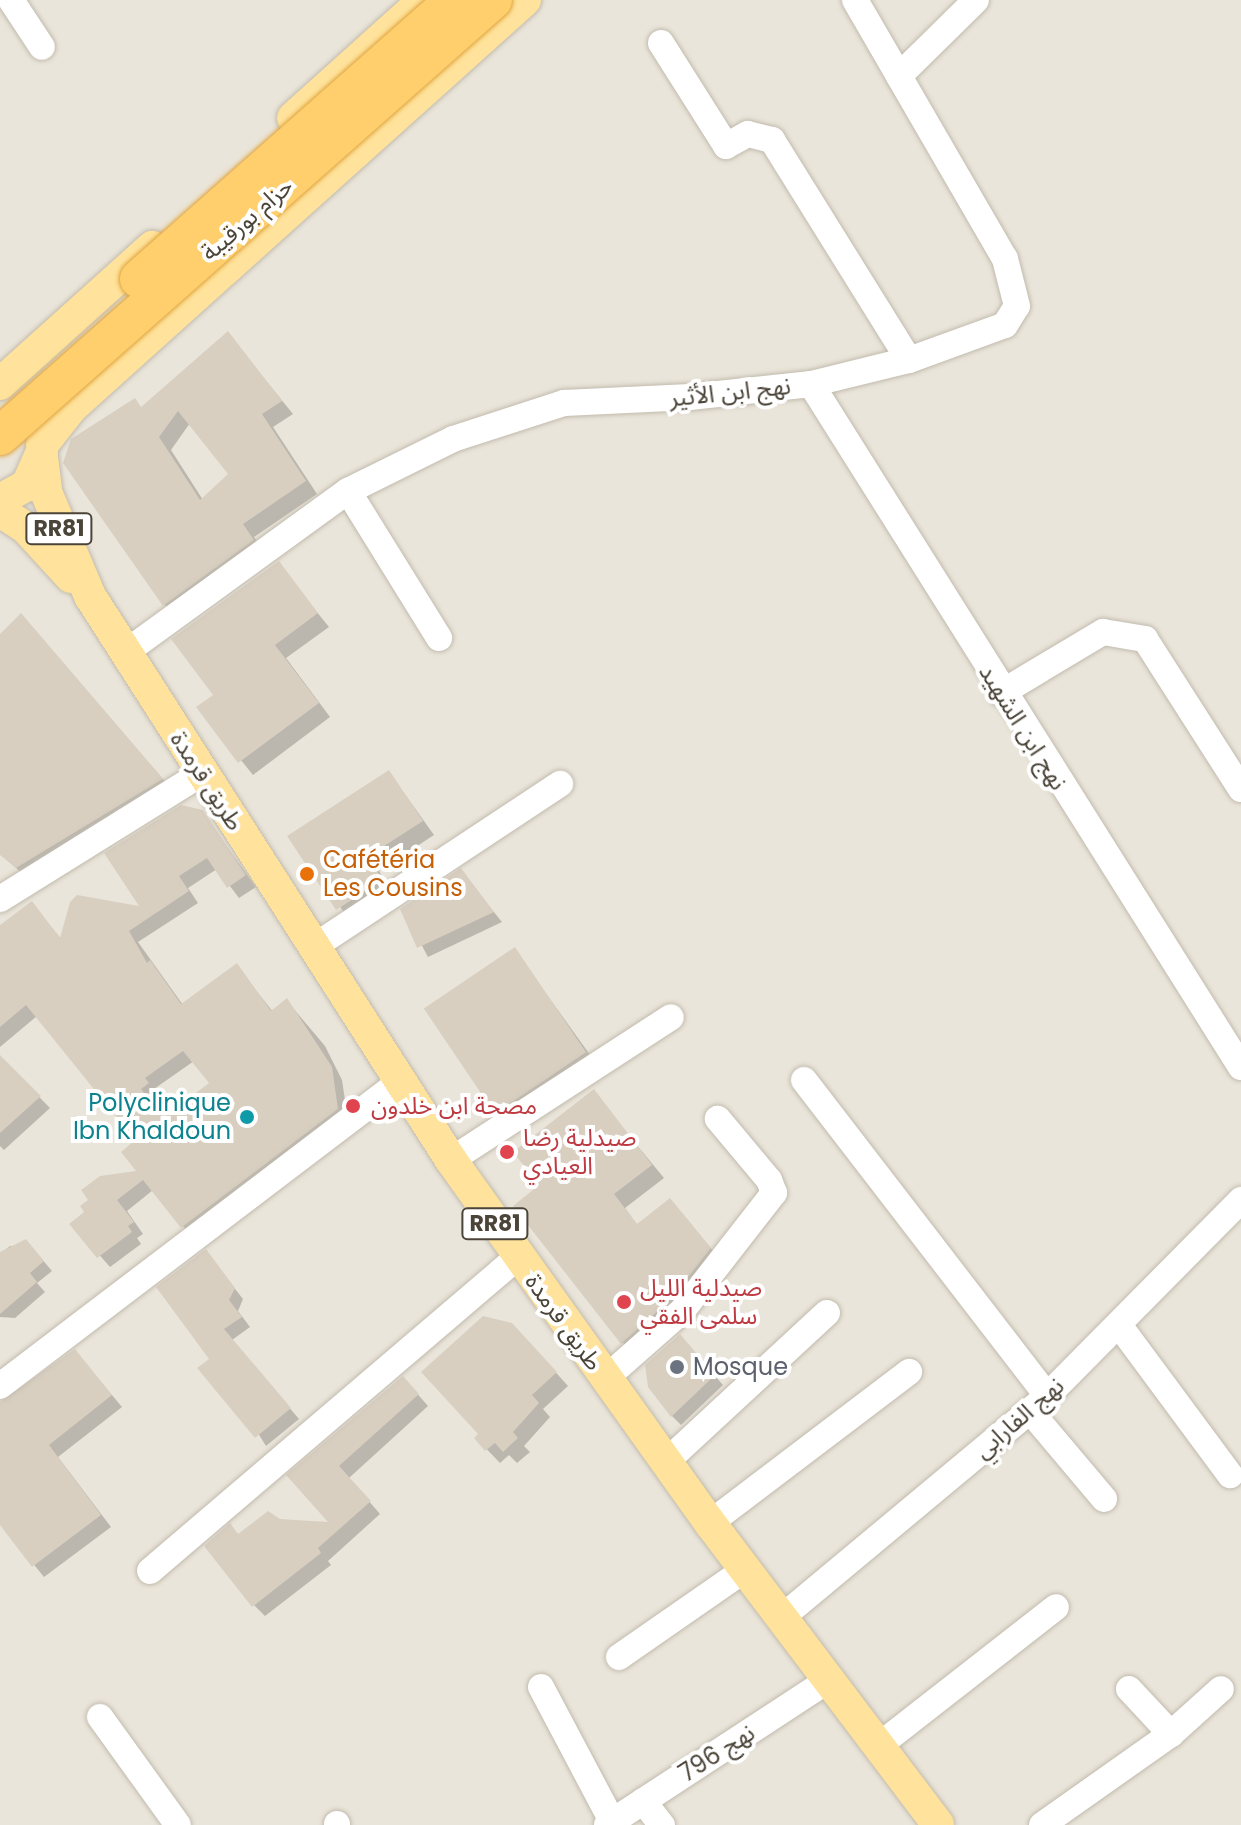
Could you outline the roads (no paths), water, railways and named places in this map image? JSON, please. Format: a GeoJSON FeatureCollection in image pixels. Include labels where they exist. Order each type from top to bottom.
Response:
{"type":"FeatureCollection","features":[{"type":"Feature","properties":{"kind":"highway","name":"حزام بورقيبة"},"geometry":{"type":"LineString","coordinates":[[0,402],[454,0]]}},
{"type":"Feature","properties":{"kind":"highway","name":"حزام بورقيبة"},"geometry":{"type":"LineString","coordinates":[[0,436],[493,0]]}},
{"type":"Feature","properties":{"kind":"main road","name":"حزام بورقيبة"},"geometry":{"type":"LineString","coordinates":[[0,384],[424,0]]}},
{"type":"Feature","properties":{"kind":"main road","name":"حزام بورقيبة"},"geometry":{"type":"LineString","coordinates":[[42,451],[72,407],[525,0]]}},
{"type":"Feature","properties":{"kind":"main road"},"geometry":{"type":"LineString","coordinates":[[378,41],[418,97]]}},
{"type":"Feature","properties":{"kind":"main road","name":"RR81"},"geometry":{"type":"LineString","coordinates":[[0,393],[32,415],[42,451],[27,485],[0,500]]}},
{"type":"Feature","properties":{"kind":"main road","name":"طريق قرمدة"},"geometry":{"type":"LineString","coordinates":[[42,451],[46,492],[90,596],[201,774],[451,1160],[517,1257],[744,1570],[938,1825]]}},
{"type":"Feature","properties":{"kind":"main road","name":"طريق قرمدة"},"geometry":{"type":"LineString","coordinates":[[0,511],[25,527],[90,596]]}},
{"type":"Feature","properties":{"kind":"street"},"geometry":{"type":"LineString","coordinates":[[11,0],[42,47]]}},
{"type":"Feature","properties":{"kind":"street","name":"نهج ابن الأثير"},"geometry":{"type":"LineString","coordinates":[[126,652],[348,491],[453,439],[564,403],[811,384],[909,360],[1005,325],[1017,306],[1005,259],[855,0]]}},
{"type":"Feature","properties":{"kind":"street"},"geometry":{"type":"LineString","coordinates":[[899,76],[976,0]]}},
{"type":"Feature","properties":{"kind":"street"},"geometry":{"type":"LineString","coordinates":[[661,43],[726,146],[748,134],[772,140],[909,360]]}},
{"type":"Feature","properties":{"kind":"street","name":"نهج ابن الشهيد"},"geometry":{"type":"LineString","coordinates":[[811,384],[1001,693],[1241,1067]]}},
{"type":"Feature","properties":{"kind":"street"},"geometry":{"type":"LineString","coordinates":[[348,491],[439,638]]}},
{"type":"Feature","properties":{"kind":"street"},"geometry":{"type":"LineString","coordinates":[[1001,693],[1103,632],[1145,639],[1241,789]]}},
{"type":"Feature","properties":{"kind":"street"},"geometry":{"type":"LineString","coordinates":[[0,899],[201,774]]}},
{"type":"Feature","properties":{"kind":"street"},"geometry":{"type":"LineString","coordinates":[[315,946],[560,784]]}},
{"type":"Feature","properties":{"kind":"street"},"geometry":{"type":"LineString","coordinates":[[451,1160],[671,1017]]}},
{"type":"Feature","properties":{"kind":"street"},"geometry":{"type":"LineString","coordinates":[[804,1080],[1039,1404],[1104,1499]]}},
{"type":"Feature","properties":{"kind":"street"},"geometry":{"type":"LineString","coordinates":[[0,1386],[401,1081]]}},
{"type":"Feature","properties":{"kind":"street"},"geometry":{"type":"LineString","coordinates":[[606,1378],[682,1311],[774,1193],[718,1119]]}},
{"type":"Feature","properties":{"kind":"street","name":"نهج الفارابي"},"geometry":{"type":"LineString","coordinates":[[781,1618],[1039,1404],[1236,1215]]}},
{"type":"Feature","properties":{"kind":"street"},"geometry":{"type":"LineString","coordinates":[[150,1571],[517,1257]]}},
{"type":"Feature","properties":{"kind":"street"},"geometry":{"type":"LineString","coordinates":[[667,1461],[827,1313]]}},
{"type":"Feature","properties":{"kind":"street"},"geometry":{"type":"LineString","coordinates":[[1119,1325],[1230,1475]]}},
{"type":"Feature","properties":{"kind":"street"},"geometry":{"type":"LineString","coordinates":[[710,1523],[909,1372]]}},
{"type":"Feature","properties":{"kind":"street"},"geometry":{"type":"LineString","coordinates":[[619,1657],[744,1570]]}},
{"type":"Feature","properties":{"kind":"street"},"geometry":{"type":"LineString","coordinates":[[877,1747],[1056,1607]]}},
{"type":"Feature","properties":{"kind":"street","name":"نهج 796"},"geometry":{"type":"LineString","coordinates":[[609,1823],[827,1681]]}},
{"type":"Feature","properties":{"kind":"street"},"geometry":{"type":"LineString","coordinates":[[541,1687],[609,1823]]}},
{"type":"Feature","properties":{"kind":"street"},"geometry":{"type":"LineString","coordinates":[[1129,1689],[1171,1734]]}},
{"type":"Feature","properties":{"kind":"street"},"geometry":{"type":"LineString","coordinates":[[1042,1825],[1171,1734],[1221,1689]]}},
{"type":"Feature","properties":{"kind":"street"},"geometry":{"type":"LineString","coordinates":[[100,1717],[178,1825]]}},
{"type":"Feature","properties":{"kind":"street"},"geometry":{"type":"LineString","coordinates":[[643,1801],[662,1825]]}},
{"type":"Feature","properties":{"kind":"place","name":"Cafétéria Les Cousins"},"geometry":{"type":"Point","coordinates":[307,874]}},
{"type":"Feature","properties":{"kind":"place","name":"مصحة ابن خلدون"},"geometry":{"type":"Point","coordinates":[353,1106]}},
{"type":"Feature","properties":{"kind":"place","name":"Polyclinique Ibn Khaldoun"},"geometry":{"type":"Point","coordinates":[247,1117]}},
{"type":"Feature","properties":{"kind":"place","name":"صيدلية رضا العيادي"},"geometry":{"type":"Point","coordinates":[507,1152]}},
{"type":"Feature","properties":{"kind":"place","name":"صيدلية الليل سلمى الفقي"},"geometry":{"type":"Point","coordinates":[624,1302]}},
{"type":"Feature","properties":{"kind":"place","name":"Mosque"},"geometry":{"type":"Point","coordinates":[677,1367]}}]}
